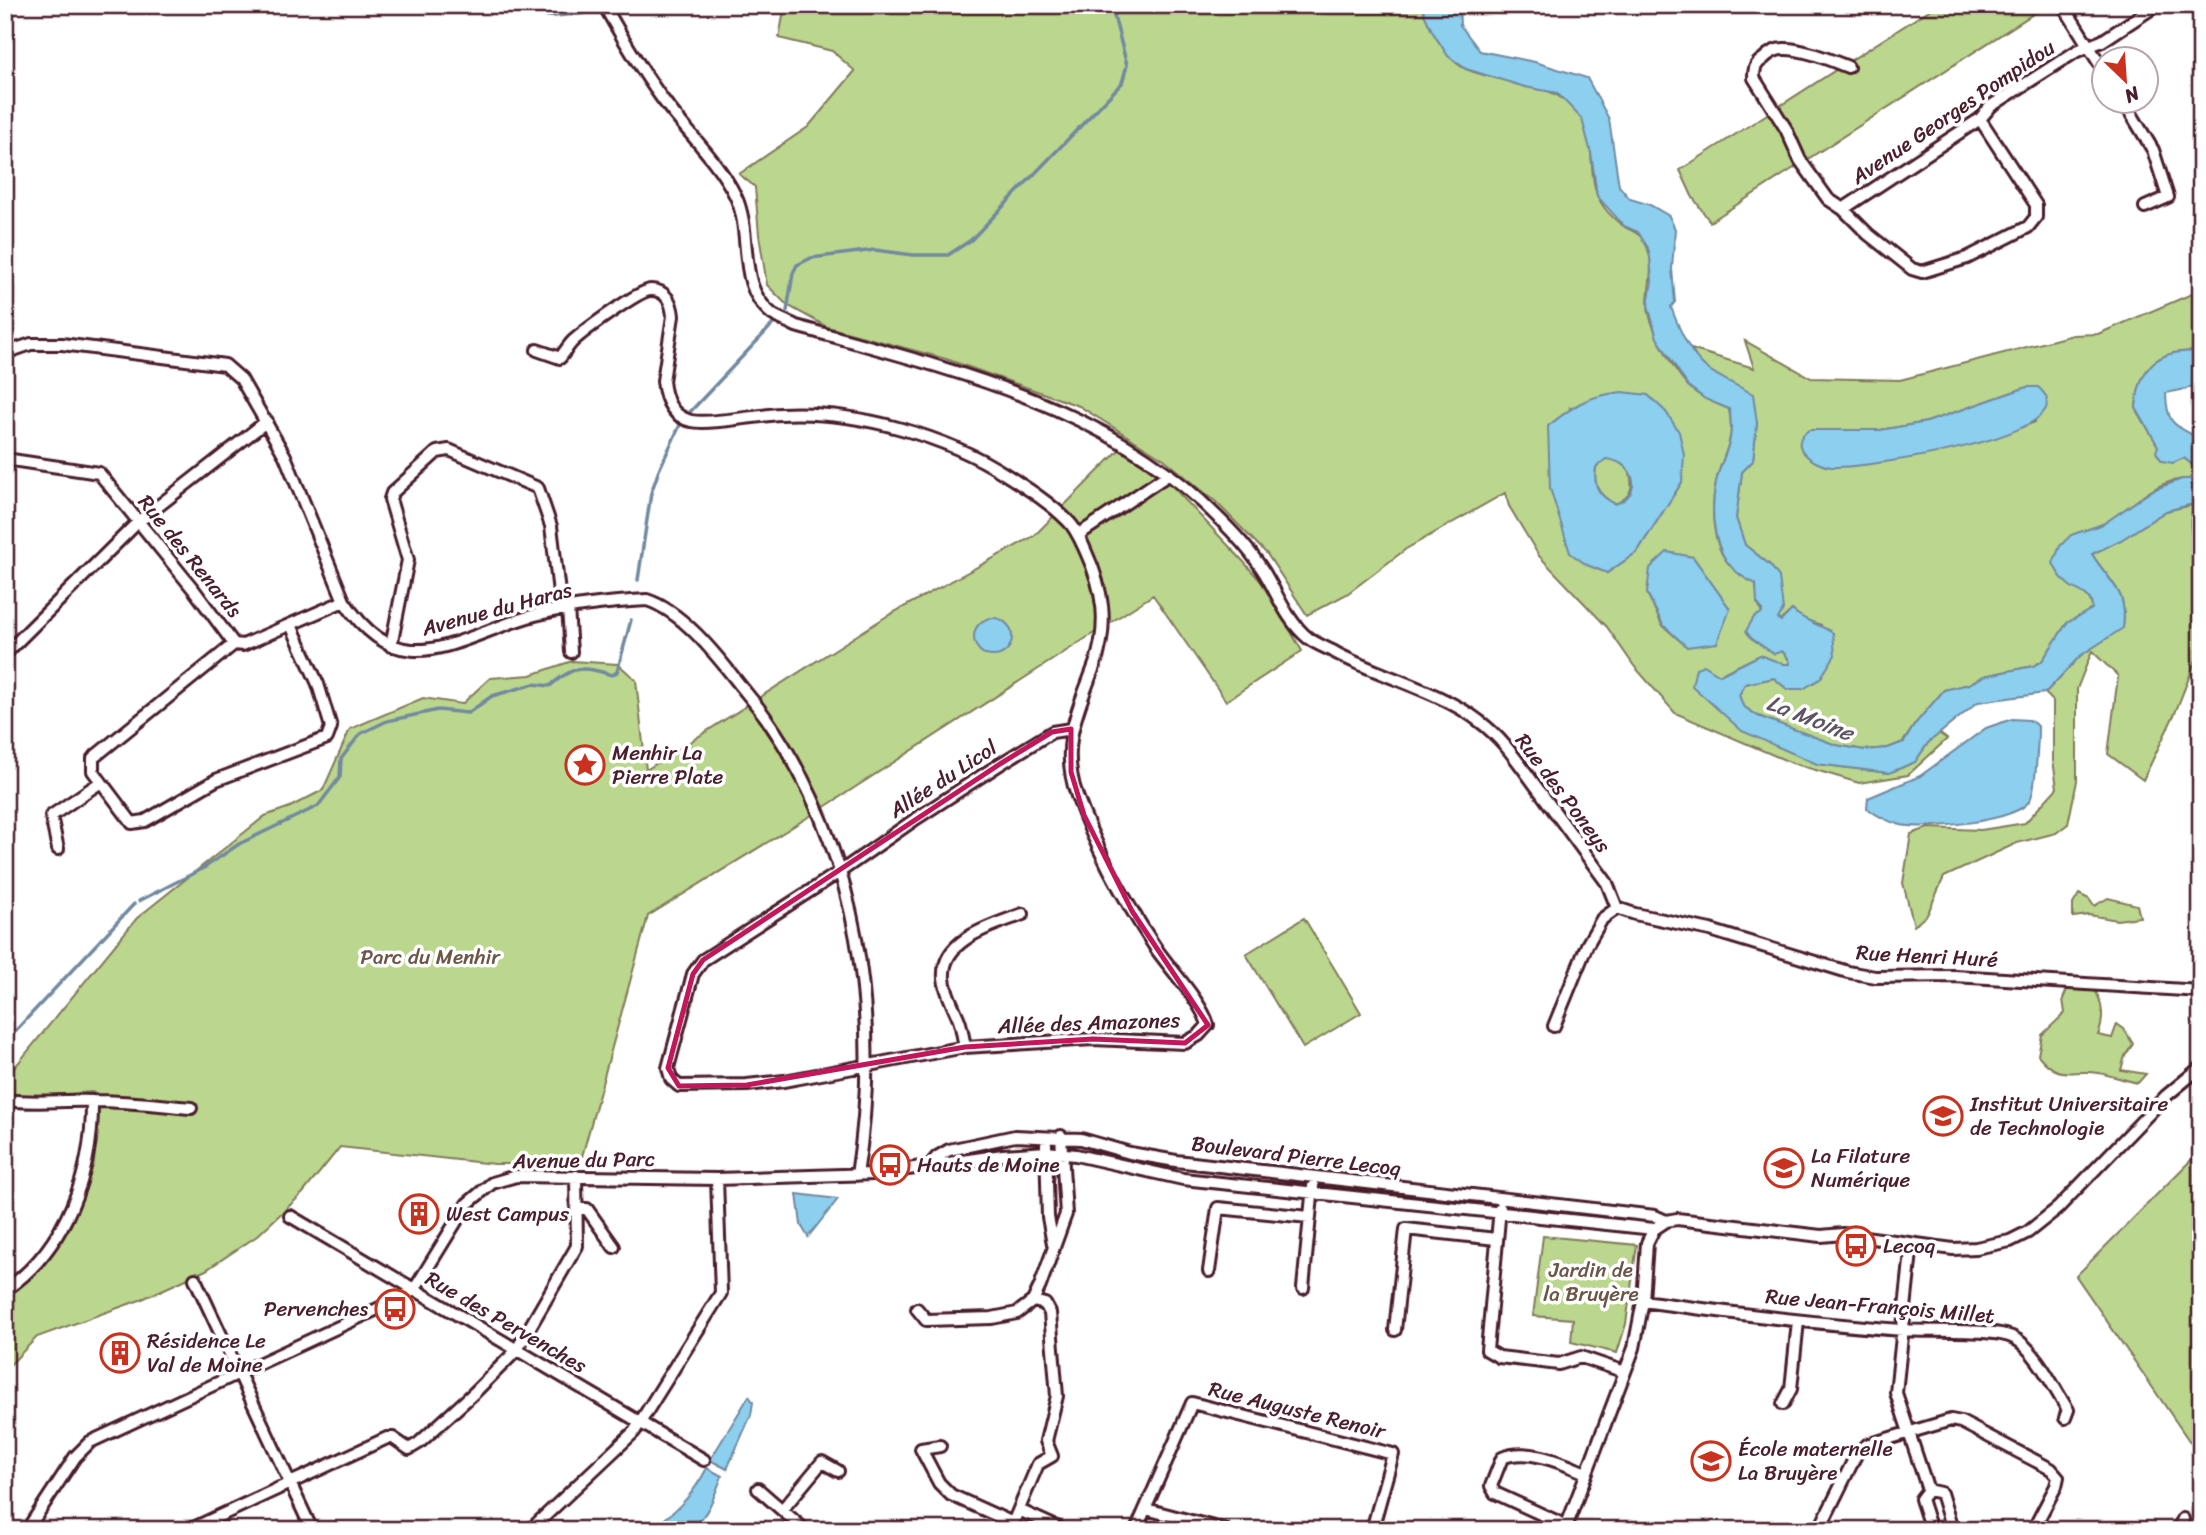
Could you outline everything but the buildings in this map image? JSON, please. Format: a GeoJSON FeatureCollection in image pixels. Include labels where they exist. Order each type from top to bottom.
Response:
{"type":"FeatureCollection","features":[{"type":"Feature","properties":{"kind":"street","name":"Rue des Poneys"},"geometry":{"type":"LineString","coordinates":[[604,5],[632,55],[735,195],[744,221],[749,277],[757,298],[774,315],[796,326],[1000,388],[1111,436],[1169,474],[1240,542],[1263,570],[1292,622],[1309,639],[1350,661],[1448,703],[1479,720],[1508,748],[1607,883],[1617,908]]}},
{"type":"Feature","properties":{"kind":"street"},"geometry":{"type":"LineString","coordinates":[[2063,5],[2090,47]]}},
{"type":"Feature","properties":{"kind":"street","name":"Avenue Georges Pompidou"},"geometry":{"type":"LineString","coordinates":[[2092,46],[2157,5]]}},
{"type":"Feature","properties":{"kind":"street","name":"Avenue Georges Pompidou"},"geometry":{"type":"LineString","coordinates":[[1843,209],[1980,119],[1991,106],[2077,51],[2090,47]]}},
{"type":"Feature","properties":{"kind":"street"},"geometry":{"type":"LineString","coordinates":[[1848,67],[1822,57],[1782,48],[1759,61],[1754,69],[1754,78],[1786,129],[1800,160],[1828,199],[1912,269],[1922,272],[1967,258],[2028,227],[2036,217],[2036,205],[1980,119]]}},
{"type":"Feature","properties":{"kind":"street"},"geometry":{"type":"LineString","coordinates":[[2132,116],[2153,150],[2168,197],[2145,207]]}},
{"type":"Feature","properties":{"kind":"street","name":"Allée des Amazones"},"geometry":{"type":"LineString","coordinates":[[537,350],[560,358],[573,341],[633,296],[650,289],[659,292],[666,295],[672,306],[673,316],[663,381],[664,391],[668,404],[680,417],[703,422],[808,414],[850,418],[921,436],[1004,473],[1069,521],[1078,536],[1099,584],[1104,612],[1103,638],[1071,729],[1071,772],[1084,815],[1139,922],[1164,961],[1205,1014],[1208,1025],[1199,1035],[1185,1042],[1093,1039],[965,1047],[866,1065]]}},
{"type":"Feature","properties":{"kind":"street"},"geometry":{"type":"LineString","coordinates":[[5,353],[31,344],[62,344],[225,365],[241,379],[267,421],[303,495],[344,601],[371,634],[391,646],[408,560],[390,499],[392,493],[437,452],[449,450],[538,488],[551,526],[571,652]]}},
{"type":"Feature","properties":{"kind":"street"},"geometry":{"type":"LineString","coordinates":[[5,654],[138,522],[267,421]]}},
{"type":"Feature","properties":{"kind":"street","name":"Rue des Renards"},"geometry":{"type":"LineString","coordinates":[[5,459],[99,473],[234,644],[243,645],[344,601]]}},
{"type":"Feature","properties":{"kind":"street"},"geometry":{"type":"LineString","coordinates":[[1078,536],[1169,474]]}},
{"type":"Feature","properties":{"kind":"street","name":"Avenue du Haras"},"geometry":{"type":"LineString","coordinates":[[391,646],[417,650],[443,646],[531,616],[565,608],[647,600],[672,613],[699,638],[766,717],[780,739],[826,828],[841,871],[853,919],[866,1013],[866,1065],[857,1175]]}},
{"type":"Feature","properties":{"kind":"street"},"geometry":{"type":"LineString","coordinates":[[234,644],[93,758],[93,771],[132,823],[145,821],[216,780],[327,738],[331,727],[318,684],[291,625]]}},
{"type":"Feature","properties":{"kind":"street","name":"Allée du Licol"},"geometry":{"type":"LineString","coordinates":[[866,1065],[784,1081],[715,1086],[679,1086],[671,1079],[668,1068],[693,974],[703,960],[841,871],[916,818],[1041,739],[1052,733],[1071,729]]}},
{"type":"Feature","properties":{"kind":"street"},"geometry":{"type":"LineString","coordinates":[[58,849],[51,816],[101,782]]}},
{"type":"Feature","properties":{"kind":"street"},"geometry":{"type":"LineString","coordinates":[[1554,1026],[1587,945],[1602,919],[1617,908]]}},
{"type":"Feature","properties":{"kind":"street","name":"Rue Henri Huré"},"geometry":{"type":"LineString","coordinates":[[1617,908],[1710,930],[1848,972],[1875,976],[1954,975],[2201,991]]}},
{"type":"Feature","properties":{"kind":"street"},"geometry":{"type":"LineString","coordinates":[[965,1047],[960,1023],[944,978],[949,956],[961,943],[979,932],[1024,914]]}},
{"type":"Feature","properties":{"kind":"street","name":"Boulevard Pierre Lecoq"},"geometry":{"type":"LineString","coordinates":[[930,1165],[943,1153],[961,1146],[1015,1136],[1061,1136],[1176,1161],[1655,1216],[1666,1221],[1676,1219],[1821,1236],[1843,1234],[1953,1249],[1976,1248],[2010,1241],[2028,1232],[2057,1208],[2166,1096],[2201,1067]]}},
{"type":"Feature","properties":{"kind":"street"},"geometry":{"type":"LineString","coordinates":[[5,1100],[28,1103],[128,1101],[191,1108]]}},
{"type":"Feature","properties":{"kind":"street"},"geometry":{"type":"LineString","coordinates":[[5,1290],[40,1258],[64,1223],[83,1178],[92,1101]]}},
{"type":"Feature","properties":{"kind":"street"},"geometry":{"type":"LineString","coordinates":[[1046,1135],[1048,1217],[1054,1248]]}},
{"type":"Feature","properties":{"kind":"street"},"geometry":{"type":"LineString","coordinates":[[917,1309],[926,1320],[992,1318],[1017,1313],[1032,1301],[1066,1214],[1061,1136]]}},
{"type":"Feature","properties":{"kind":"street","name":"Boulevard Pierre Lecoq"},"geometry":{"type":"LineString","coordinates":[[857,1175],[1003,1155],[1062,1153],[1183,1179],[1654,1230]]}},
{"type":"Feature","properties":{"kind":"street","name":"Avenue du Parc"},"geometry":{"type":"LineString","coordinates":[[414,1290],[467,1204],[492,1183],[516,1176],[717,1179],[857,1175]]}},
{"type":"Feature","properties":{"kind":"street"},"geometry":{"type":"LineString","coordinates":[[189,1530],[387,1438],[393,1438],[405,1448],[412,1449],[474,1393],[516,1350],[577,1246],[576,1176]]}},
{"type":"Feature","properties":{"kind":"street"},"geometry":{"type":"LineString","coordinates":[[1303,1288],[1314,1177]]}},
{"type":"Feature","properties":{"kind":"street"},"geometry":{"type":"LineString","coordinates":[[530,1530],[641,1423],[721,1293],[717,1179]]}},
{"type":"Feature","properties":{"kind":"street"},"geometry":{"type":"LineString","coordinates":[[1501,1198],[1487,1350],[1499,1357],[1559,1364],[1581,1357],[1625,1372]]}},
{"type":"Feature","properties":{"kind":"street"},"geometry":{"type":"LineString","coordinates":[[1209,1271],[1218,1208],[1309,1217]]}},
{"type":"Feature","properties":{"kind":"street"},"geometry":{"type":"LineString","coordinates":[[576,1209],[587,1209],[614,1247]]}},
{"type":"Feature","properties":{"kind":"street","name":"Rue des Pervenches"},"geometry":{"type":"LineString","coordinates":[[290,1216],[704,1460]]}},
{"type":"Feature","properties":{"kind":"street"},"geometry":{"type":"LineString","coordinates":[[1587,1473],[1554,1460],[1510,1454],[1502,1458],[1491,1486],[1495,1493],[1566,1528],[1587,1473],[1634,1348],[1643,1301],[1647,1243],[1654,1230],[1666,1221]]}},
{"type":"Feature","properties":{"kind":"street"},"geometry":{"type":"LineString","coordinates":[[1395,1330],[1406,1229],[1496,1239]]}},
{"type":"Feature","properties":{"kind":"street"},"geometry":{"type":"LineString","coordinates":[[1914,1244],[1896,1393],[1928,1490]]}},
{"type":"Feature","properties":{"kind":"street"},"geometry":{"type":"LineString","coordinates":[[195,1279],[312,1530]]}},
{"type":"Feature","properties":{"kind":"street"},"geometry":{"type":"LineString","coordinates":[[27,1530],[84,1446],[414,1290]]}},
{"type":"Feature","properties":{"kind":"street"},"geometry":{"type":"LineString","coordinates":[[940,1446],[921,1449],[939,1483],[951,1495],[1011,1526],[1038,1464],[1052,1456],[1046,1441],[1057,1396],[1050,1313],[1045,1304],[1032,1301]]}},
{"type":"Feature","properties":{"kind":"street","name":"Rue Jean-François Millet"},"geometry":{"type":"LineString","coordinates":[[1643,1301],[1798,1321],[2012,1337],[2026,1345],[2068,1410],[2065,1418]]}},
{"type":"Feature","properties":{"kind":"street"},"geometry":{"type":"LineString","coordinates":[[1783,1404],[1791,1389],[1798,1321]]}},
{"type":"Feature","properties":{"kind":"street","name":"Rue Auguste Renoir"},"geometry":{"type":"LineString","coordinates":[[1146,1509],[1192,1403],[1393,1454],[1371,1530]]}},
{"type":"Feature","properties":{"kind":"street"},"geometry":{"type":"LineString","coordinates":[[1819,1530],[1857,1453],[1867,1445],[1951,1420],[1961,1422],[2051,1469],[2058,1478],[2034,1530]]}},
{"type":"Feature","properties":{"kind":"street"},"geometry":{"type":"LineString","coordinates":[[782,1510],[822,1462],[838,1471]]}},
{"type":"Feature","properties":{"kind":"street"},"geometry":{"type":"LineString","coordinates":[[758,1489],[805,1530]]}},
{"type":"Feature","properties":{"kind":"street"},"geometry":{"type":"LineString","coordinates":[[1928,1490],[1921,1499],[1931,1530]]}},
{"type":"Feature","properties":{"kind":"street"},"geometry":{"type":"LineString","coordinates":[[1928,1490],[1941,1493],[1951,1526],[1948,1530]]}},
{"type":"Feature","properties":{"kind":"street"},"geometry":{"type":"LineString","coordinates":[[1136,1530],[1146,1509],[1225,1530]]}},
{"type":"Feature","properties":{"kind":"street"},"geometry":{"type":"LineString","coordinates":[[1019,1510],[1063,1530]]}},
{"type":"Feature","properties":{"kind":"highlighted area"},"geometry":{"type":"Polygon","coordinates":[[[1071,729],[1071,772],[1084,815],[1132,911],[1208,1025],[1185,1043],[1093,1039],[965,1047],[747,1085],[679,1086],[668,1068],[693,974],[703,960],[1000,764],[1052,732],[1071,729]]]}},
{"type":"Feature","properties":{"kind":"green space"},"geometry":{"type":"Polygon","coordinates":[[[785,5],[1423,5],[1437,39],[1461,66],[1481,75],[1542,89],[1569,104],[1581,117],[1589,135],[1594,186],[1599,199],[1617,221],[1641,237],[1647,247],[1651,269],[1648,305],[1659,339],[1680,376],[1695,392],[1729,409],[1730,439],[1714,492],[1716,537],[1730,565],[1756,584],[1764,619],[1791,665],[1760,655],[1719,675],[1696,668],[1796,753],[1817,764],[1889,773],[1915,762],[1939,733],[1947,739],[1908,775],[1859,783],[1792,763],[1675,713],[1634,666],[1607,627],[1539,556],[1509,506],[1505,493],[1406,549],[1347,594],[1307,615],[1267,554],[1216,502],[1164,459],[1079,406],[946,359],[827,327],[787,305],[767,285],[755,187],[739,174],[808,127],[855,71],[832,51],[779,38],[785,5]],[[1570,408],[1607,573],[1637,552],[1682,482],[1570,408]],[[1693,557],[1647,593],[1662,625],[1687,647],[1730,609],[1693,557]]]}},
{"type":"Feature","properties":{"kind":"green space"},"geometry":{"type":"Polygon","coordinates":[[[1937,5],[2047,5],[1710,222],[1692,196],[1680,170],[1937,5]]]}},
{"type":"Feature","properties":{"kind":"green space"},"geometry":{"type":"Polygon","coordinates":[[[2201,290],[2201,352],[2173,353],[2154,363],[2141,381],[2136,408],[2158,446],[2173,462],[2184,458],[2195,467],[2195,474],[2189,479],[2176,480],[2154,489],[2103,524],[2072,535],[2071,586],[2088,597],[2092,609],[2067,623],[2042,661],[2033,666],[1984,676],[1969,684],[1944,690],[1903,742],[1888,748],[1864,750],[1836,745],[1758,716],[1743,706],[1739,695],[1745,684],[1774,678],[1787,689],[1803,689],[1821,625],[1803,619],[1792,610],[1780,621],[1777,619],[1778,577],[1770,565],[1745,545],[1736,518],[1742,472],[1753,460],[1757,423],[1697,359],[1691,349],[1754,368],[1745,341],[1811,378],[1900,380],[2073,335],[2098,334],[2201,290]],[[2027,387],[1927,422],[1880,430],[1809,430],[1911,458],[1989,439],[2035,422],[2027,387]]]}},
{"type":"Feature","properties":{"kind":"green space","name":"Parc du Menhir"},"geometry":{"type":"Polygon","coordinates":[[[1121,448],[1171,485],[1243,561],[1264,585],[1302,651],[1226,701],[1153,595],[823,808],[648,916],[580,1164],[494,1164],[340,1147],[303,1193],[257,1236],[206,1270],[140,1300],[37,1337],[5,1370],[5,1298],[41,1269],[71,1225],[94,1163],[98,1095],[92,1092],[29,1097],[5,1095],[5,1079],[137,918],[265,816],[323,790],[350,729],[423,698],[462,704],[490,678],[531,675],[572,661],[618,664],[636,680],[646,770],[887,616],[1034,536],[1121,448]]]}},
{"type":"Feature","properties":{"kind":"green space"},"geometry":{"type":"Polygon","coordinates":[[[1606,458],[1617,460],[1628,467],[1631,479],[1629,494],[1614,504],[1600,493],[1595,479],[1596,467],[1606,458]]]}},
{"type":"Feature","properties":{"kind":"green space"},"geometry":{"type":"Polygon","coordinates":[[[2197,504],[2192,514],[2191,526],[2194,550],[2201,546],[2201,647],[2175,713],[2143,780],[2108,754],[2118,676],[2092,651],[2077,689],[2077,781],[2068,824],[2056,833],[2017,843],[1944,877],[1927,915],[1914,926],[1903,883],[1911,834],[1928,828],[1981,830],[2025,823],[2057,788],[2053,760],[2053,701],[2045,693],[2080,656],[2123,627],[2124,614],[2120,595],[2092,554],[2121,540],[2166,511],[2197,504]]]}},
{"type":"Feature","properties":{"kind":"green space"},"geometry":{"type":"Polygon","coordinates":[[[2079,894],[2089,899],[2094,906],[2108,898],[2137,905],[2140,917],[2117,920],[2089,915],[2073,917],[2073,904],[2079,894]]]}},
{"type":"Feature","properties":{"kind":"green space"},"geometry":{"type":"Polygon","coordinates":[[[1304,918],[1361,1013],[1303,1048],[1246,954],[1304,918]]]}},
{"type":"Feature","properties":{"kind":"green space"},"geometry":{"type":"Polygon","coordinates":[[[2068,987],[2093,988],[2097,993],[2102,1011],[2098,1035],[2112,1038],[2117,1024],[2124,1029],[2133,1044],[2125,1056],[2121,1070],[2146,1074],[2138,1083],[2099,1073],[2060,1072],[2046,1064],[2038,1055],[2042,1035],[2065,1013],[2063,999],[2068,987]]]}},
{"type":"Feature","properties":{"kind":"green space"},"geometry":{"type":"Polygon","coordinates":[[[2201,1150],[2201,1458],[2076,1276],[2201,1150]]]}},
{"type":"Feature","properties":{"kind":"green space","name":"Jardin de la Bruyère"},"geometry":{"type":"Polygon","coordinates":[[[1543,1236],[1637,1245],[1626,1324],[1617,1353],[1571,1342],[1573,1319],[1533,1316],[1543,1236]]]}},
{"type":"Feature","properties":{"kind":"water"},"geometry":{"type":"Polygon","coordinates":[[[518,5],[587,5],[585,14],[552,17],[521,13],[518,5]]]}},
{"type":"Feature","properties":{"kind":"water"},"geometry":{"type":"Polygon","coordinates":[[[1423,5],[1459,5],[1460,25],[1480,51],[1535,62],[1587,78],[1609,119],[1619,186],[1630,199],[1650,205],[1669,216],[1675,229],[1672,269],[1675,302],[1671,307],[1684,339],[1704,366],[1753,394],[1757,423],[1753,461],[1742,472],[1736,518],[1745,545],[1770,565],[1779,577],[1783,610],[1778,619],[1781,621],[1792,610],[1833,633],[1835,655],[1820,679],[1803,689],[1787,689],[1774,678],[1745,684],[1739,695],[1743,706],[1758,716],[1836,745],[1864,750],[1888,748],[1904,742],[1915,724],[1944,690],[1969,684],[1984,676],[2033,666],[2042,661],[2067,623],[2092,609],[2088,597],[2067,584],[2053,563],[2060,546],[2071,535],[2103,524],[2153,490],[2189,479],[2194,474],[2195,467],[2184,458],[2173,463],[2162,461],[2156,452],[2158,446],[2136,408],[2141,381],[2153,363],[2173,353],[2201,352],[2201,382],[2186,389],[2166,393],[2168,413],[2174,424],[2201,440],[2201,502],[2166,511],[2121,540],[2092,554],[2120,595],[2124,615],[2123,628],[2080,656],[2045,693],[1978,702],[1928,743],[1915,762],[1889,773],[1817,764],[1742,731],[1692,686],[1696,668],[1704,665],[1720,675],[1760,655],[1790,664],[1782,651],[1774,654],[1751,638],[1746,631],[1754,617],[1762,613],[1757,603],[1756,584],[1729,565],[1715,531],[1714,493],[1730,439],[1729,409],[1705,399],[1688,386],[1657,338],[1648,305],[1652,281],[1648,248],[1638,232],[1624,226],[1597,196],[1591,153],[1582,119],[1557,93],[1525,87],[1466,69],[1448,56],[1432,31],[1423,5]]]}},
{"type":"Feature","properties":{"kind":"water"},"geometry":{"type":"Polygon","coordinates":[[[2027,387],[2038,387],[2047,405],[2034,420],[2006,434],[1967,446],[1883,462],[1831,467],[1810,458],[1801,448],[1802,436],[1809,430],[1880,430],[1927,422],[2027,387]]]}},
{"type":"Feature","properties":{"kind":"water"},"geometry":{"type":"Polygon","coordinates":[[[1622,392],[1648,395],[1666,412],[1679,432],[1684,455],[1682,482],[1637,552],[1607,573],[1587,565],[1570,553],[1550,488],[1548,426],[1582,402],[1622,392]],[[1606,459],[1596,467],[1595,474],[1598,489],[1615,504],[1624,500],[1633,487],[1630,472],[1616,461],[1606,459]]]}},
{"type":"Feature","properties":{"kind":"water"},"geometry":{"type":"Polygon","coordinates":[[[1667,552],[1693,557],[1730,609],[1717,643],[1687,647],[1663,625],[1647,593],[1650,568],[1667,552]]]}},
{"type":"Feature","properties":{"kind":"water"},"geometry":{"type":"Polygon","coordinates":[[[993,618],[1006,624],[1012,637],[1006,650],[993,656],[980,650],[974,637],[980,624],[993,618]]]}},
{"type":"Feature","properties":{"kind":"water"},"geometry":{"type":"Polygon","coordinates":[[[2012,719],[2029,720],[2038,726],[2034,786],[2030,800],[2022,808],[1970,823],[1913,826],[1897,824],[1867,808],[1868,798],[1920,776],[1986,728],[2012,719]]]}},
{"type":"Feature","properties":{"kind":"water"},"geometry":{"type":"Polygon","coordinates":[[[797,1194],[838,1199],[808,1237],[801,1225],[797,1194]]]}},
{"type":"Feature","properties":{"kind":"water"},"geometry":{"type":"Polygon","coordinates":[[[749,1396],[753,1402],[751,1415],[727,1469],[710,1460],[749,1396]]]}},
{"type":"Feature","properties":{"kind":"water"},"geometry":{"type":"Polygon","coordinates":[[[707,1468],[722,1476],[704,1516],[683,1530],[648,1530],[682,1503],[707,1468]]]}},
{"type":"Feature","properties":{"kind":"waterway"},"geometry":{"type":"LineString","coordinates":[[787,311],[793,273],[797,265],[811,258],[875,250],[913,255],[948,255],[971,240],[1122,83],[1127,65],[1114,16],[1121,5]]}},
{"type":"Feature","properties":{"kind":"waterway"},"geometry":{"type":"LineString","coordinates":[[689,413],[774,323]]}},
{"type":"Feature","properties":{"kind":"waterway"},"geometry":{"type":"LineString","coordinates":[[638,580],[651,493],[680,425]]}},
{"type":"Feature","properties":{"kind":"waterway"},"geometry":{"type":"LineString","coordinates":[[139,901],[202,869],[239,844],[318,806],[340,777],[341,759],[360,734],[387,721],[438,710],[468,713],[492,696],[534,684],[550,686],[566,674],[579,669],[612,675],[617,672],[631,620]]}},
{"type":"Feature","properties":{"kind":"waterway"},"geometry":{"type":"LineString","coordinates":[[5,1042],[134,904]]}},
{"type":"Feature","properties":{"kind":"place","name":"Menhir La Pierre Plate"},"geometry":{"type":"Point","coordinates":[585,765]}},
{"type":"Feature","properties":{"kind":"place","name":"Institut Universitaire de Technologie"},"geometry":{"type":"Point","coordinates":[1943,1116]}},
{"type":"Feature","properties":{"kind":"place","name":"Hauts de Moine"},"geometry":{"type":"Point","coordinates":[890,1165]}},
{"type":"Feature","properties":{"kind":"place","name":"La Filature Numérique"},"geometry":{"type":"Point","coordinates":[1784,1168]}},
{"type":"Feature","properties":{"kind":"place","name":"West Campus"},"geometry":{"type":"Point","coordinates":[419,1214]}},
{"type":"Feature","properties":{"kind":"place","name":"Lecoq"},"geometry":{"type":"Point","coordinates":[1856,1246]}},
{"type":"Feature","properties":{"kind":"place","name":"Pervenches"},"geometry":{"type":"Point","coordinates":[395,1309]}},
{"type":"Feature","properties":{"kind":"place","name":"Résidence Le Val de Moine"},"geometry":{"type":"Point","coordinates":[120,1353]}},
{"type":"Feature","properties":{"kind":"place","name":"École maternelle La Bruyère"},"geometry":{"type":"Point","coordinates":[1711,1461]}},
{"type":"Feature","properties":{"kind":"water label","name":"La Moine"},"geometry":{"type":"Point","coordinates":[1810,718]}}]}
